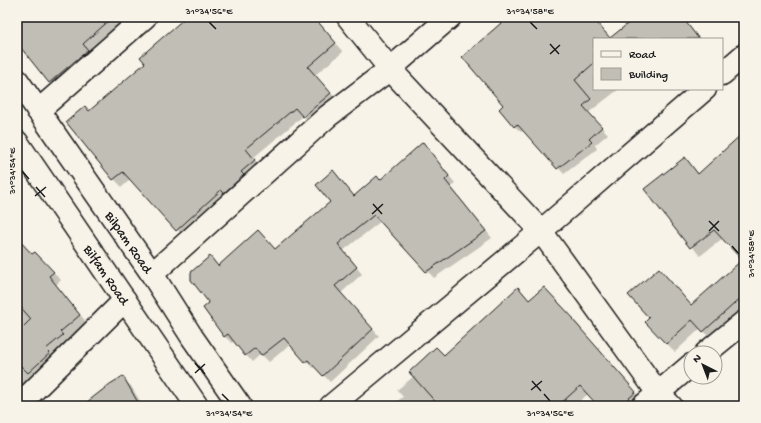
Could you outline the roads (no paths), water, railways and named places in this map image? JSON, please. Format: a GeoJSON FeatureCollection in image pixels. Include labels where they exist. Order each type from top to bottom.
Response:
{"type":"FeatureCollection","features":[{"type":"Feature","properties":{"kind":"street"},"geometry":{"type":"LineString","coordinates":[[38,111],[145,17]]}},
{"type":"Feature","properties":{"kind":"street"},"geometry":{"type":"LineString","coordinates":[[348,17],[390,69],[541,231],[657,402],[683,374]]}},
{"type":"Feature","properties":{"kind":"street"},"geometry":{"type":"LineString","coordinates":[[152,274],[328,116],[390,69],[450,17]]}},
{"type":"Feature","properties":{"kind":"street"},"geometry":{"type":"LineString","coordinates":[[723,73],[744,55]]}},
{"type":"Feature","properties":{"kind":"street","name":"Bilpam Road"},"geometry":{"type":"LineString","coordinates":[[17,80],[152,274],[192,337],[240,406]]}},
{"type":"Feature","properties":{"kind":"street"},"geometry":{"type":"LineString","coordinates":[[331,406],[541,231],[704,90]]}},
{"type":"Feature","properties":{"kind":"street","name":"Bilfam Road"},"geometry":{"type":"LineString","coordinates":[[17,142],[197,406]]}},
{"type":"Feature","properties":{"kind":"street"},"geometry":{"type":"LineString","coordinates":[[18,406],[125,300]]}},
{"type":"Feature","properties":{"kind":"street"},"geometry":{"type":"LineString","coordinates":[[716,345],[744,322]]}}]}
